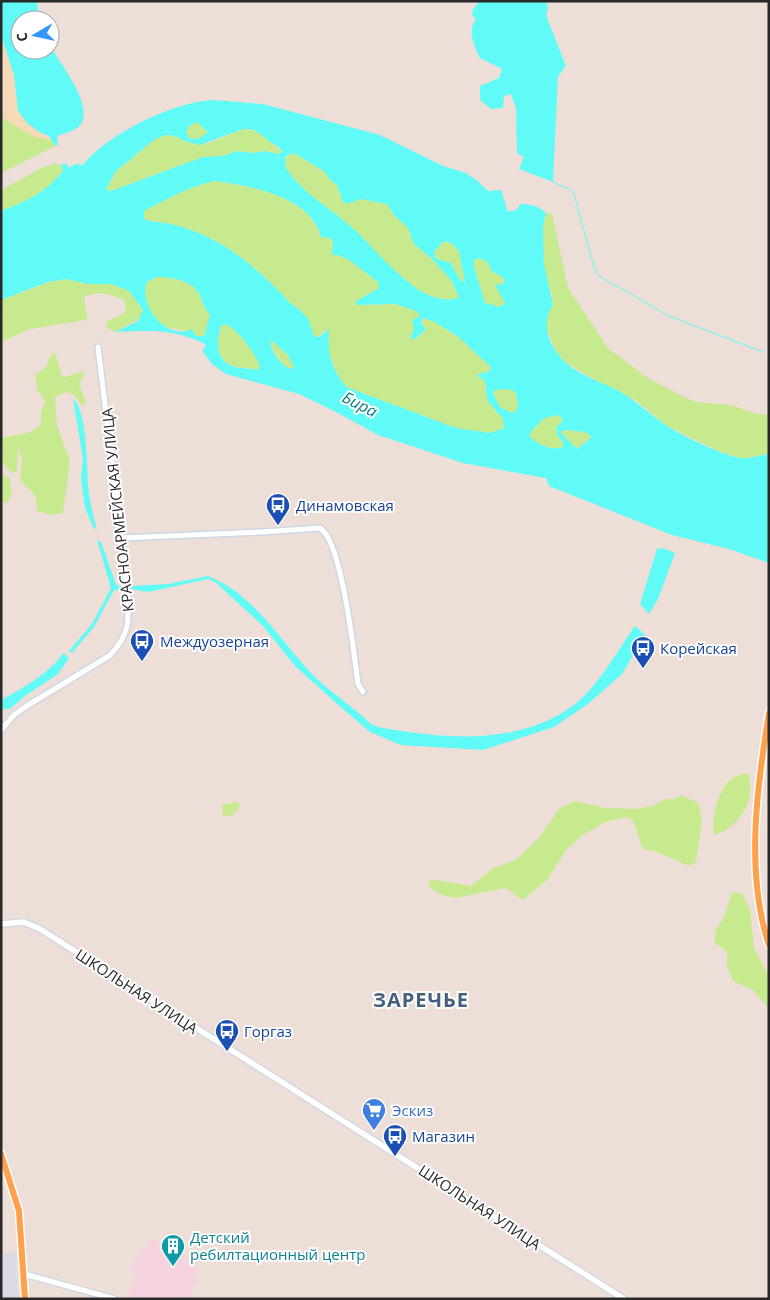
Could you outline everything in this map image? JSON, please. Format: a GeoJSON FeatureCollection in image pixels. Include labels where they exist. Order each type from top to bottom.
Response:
{"type":"FeatureCollection","features":[{"type":"Feature","properties":{"kind":"main road"},"geometry":{"type":"LineString","coordinates":[[769,713],[755,803],[757,881],[769,945]]}},
{"type":"Feature","properties":{"kind":"main road","name":"ШКОЛЬНАЯ УЛИЦА"},"geometry":{"type":"LineString","coordinates":[[1,924],[24,922],[40,929],[624,1299]]}},
{"type":"Feature","properties":{"kind":"main road"},"geometry":{"type":"LineString","coordinates":[[1,1154],[19,1211],[25,1299]]}},
{"type":"Feature","properties":{"kind":"street","name":"КРАСНОАРМЕЙСКАЯ УЛИЦА"},"geometry":{"type":"LineString","coordinates":[[1,730],[25,707],[95,666],[120,646],[127,631],[129,610],[98,347]]}},
{"type":"Feature","properties":{"kind":"street"},"geometry":{"type":"LineString","coordinates":[[121,538],[253,533],[320,528],[326,532],[337,563],[358,684],[363,692]]}},
{"type":"Feature","properties":{"kind":"street"},"geometry":{"type":"LineString","coordinates":[[24,1274],[115,1299]]}},
{"type":"Feature","properties":{"kind":"shaded area"},"geometry":{"type":"Polygon","coordinates":[[[153,1239],[198,1266],[197,1282],[187,1299],[127,1297],[137,1274],[128,1270],[153,1239]]]}},
{"type":"Feature","properties":{"kind":"shaded area"},"geometry":{"type":"Polygon","coordinates":[[[15,1252],[18,1299],[1,1299],[1,1255],[15,1252]]]}},
{"type":"Feature","properties":{"kind":"green space"},"geometry":{"type":"Polygon","coordinates":[[[1,117],[35,137],[51,140],[55,146],[1,173],[1,117]]]}},
{"type":"Feature","properties":{"kind":"green space"},"geometry":{"type":"Polygon","coordinates":[[[197,122],[208,132],[198,139],[189,138],[186,132],[189,126],[197,122]]]}},
{"type":"Feature","properties":{"kind":"green space"},"geometry":{"type":"Polygon","coordinates":[[[243,129],[261,132],[282,152],[279,154],[265,151],[253,153],[237,151],[223,156],[203,157],[111,191],[106,190],[115,172],[155,139],[166,135],[175,136],[187,142],[209,143],[243,129]]]}},
{"type":"Feature","properties":{"kind":"green space"},"geometry":{"type":"Polygon","coordinates":[[[294,153],[325,172],[330,180],[337,185],[343,202],[361,199],[388,204],[394,215],[408,228],[414,244],[432,259],[451,280],[459,297],[446,299],[435,297],[422,292],[404,279],[357,233],[309,194],[295,180],[285,163],[286,157],[294,153]]]}},
{"type":"Feature","properties":{"kind":"green space"},"geometry":{"type":"Polygon","coordinates":[[[54,164],[61,165],[63,171],[49,185],[28,200],[1,211],[1,190],[43,167],[54,164]]]}},
{"type":"Feature","properties":{"kind":"green space"},"geometry":{"type":"Polygon","coordinates":[[[215,181],[261,190],[292,203],[305,212],[315,223],[321,237],[330,237],[333,241],[332,254],[346,258],[378,282],[379,288],[355,302],[358,305],[396,304],[418,312],[420,316],[414,329],[413,340],[424,333],[422,318],[433,321],[457,336],[491,367],[490,371],[476,375],[485,381],[487,400],[503,419],[504,428],[491,433],[456,428],[346,387],[337,374],[331,360],[325,330],[319,337],[314,336],[307,317],[252,266],[223,245],[191,230],[144,219],[144,211],[187,190],[215,181]]]}},
{"type":"Feature","properties":{"kind":"green space"},"geometry":{"type":"Polygon","coordinates":[[[546,213],[552,214],[568,288],[608,348],[649,379],[688,399],[697,402],[731,405],[756,414],[769,415],[769,454],[743,459],[716,450],[667,426],[638,402],[617,390],[605,386],[565,362],[558,355],[545,326],[552,296],[544,264],[543,227],[546,213]]]}},
{"type":"Feature","properties":{"kind":"green space"},"geometry":{"type":"Polygon","coordinates":[[[444,241],[451,243],[459,251],[465,283],[459,278],[450,262],[439,260],[435,257],[434,252],[444,241]]]}},
{"type":"Feature","properties":{"kind":"green space"},"geometry":{"type":"Polygon","coordinates":[[[480,258],[487,262],[492,271],[504,278],[502,296],[505,303],[500,307],[485,303],[474,267],[474,261],[480,258]]]}},
{"type":"Feature","properties":{"kind":"green space"},"geometry":{"type":"Polygon","coordinates":[[[157,277],[173,279],[194,287],[210,315],[204,336],[200,338],[186,331],[165,327],[153,317],[147,305],[145,287],[147,282],[157,277]]]}},
{"type":"Feature","properties":{"kind":"green space"},"geometry":{"type":"Polygon","coordinates":[[[66,279],[88,284],[111,284],[129,291],[143,310],[141,318],[115,332],[106,327],[106,322],[123,314],[126,308],[124,300],[104,294],[90,294],[85,296],[84,300],[87,320],[30,329],[1,342],[1,316],[6,313],[1,314],[1,300],[52,281],[66,279]]]}},
{"type":"Feature","properties":{"kind":"green space"},"geometry":{"type":"Polygon","coordinates":[[[225,324],[236,331],[250,348],[260,366],[258,370],[233,366],[222,358],[218,348],[221,326],[225,324]]]}},
{"type":"Feature","properties":{"kind":"green space"},"geometry":{"type":"Polygon","coordinates":[[[271,340],[288,355],[294,367],[293,369],[277,358],[272,349],[271,340]]]}},
{"type":"Feature","properties":{"kind":"green space"},"geometry":{"type":"Polygon","coordinates":[[[55,353],[62,376],[66,377],[82,371],[84,375],[79,384],[86,403],[81,405],[76,397],[67,392],[55,398],[57,426],[70,461],[63,513],[50,515],[37,511],[35,495],[20,481],[22,461],[18,447],[17,471],[12,473],[3,464],[1,438],[31,432],[41,425],[41,412],[45,400],[37,390],[35,375],[46,367],[51,355],[55,353]]]}},
{"type":"Feature","properties":{"kind":"green space"},"geometry":{"type":"Polygon","coordinates":[[[509,389],[516,393],[518,405],[516,411],[512,413],[500,407],[493,393],[495,390],[509,389]]]}},
{"type":"Feature","properties":{"kind":"green space"},"geometry":{"type":"Polygon","coordinates":[[[559,415],[563,420],[556,428],[557,435],[563,442],[563,447],[545,446],[530,437],[530,433],[544,417],[559,415]]]}},
{"type":"Feature","properties":{"kind":"green space"},"geometry":{"type":"Polygon","coordinates":[[[566,430],[585,432],[592,436],[577,449],[560,432],[566,430]]]}},
{"type":"Feature","properties":{"kind":"green space"},"geometry":{"type":"Polygon","coordinates":[[[1,474],[9,478],[12,492],[8,503],[1,501],[1,474]]]}},
{"type":"Feature","properties":{"kind":"green space"},"geometry":{"type":"Polygon","coordinates":[[[748,773],[750,793],[744,811],[732,826],[715,835],[714,816],[724,787],[734,777],[748,773]]]}},
{"type":"Feature","properties":{"kind":"green space"},"geometry":{"type":"Polygon","coordinates":[[[680,795],[699,803],[702,822],[696,862],[689,866],[654,851],[643,849],[633,821],[627,817],[605,822],[583,835],[567,849],[547,880],[523,900],[506,888],[455,898],[439,894],[428,886],[430,881],[436,880],[471,886],[492,869],[517,859],[537,840],[560,808],[575,801],[606,808],[635,809],[653,806],[665,799],[675,799],[680,795]]]}},
{"type":"Feature","properties":{"kind":"green space"},"geometry":{"type":"Polygon","coordinates":[[[240,803],[234,815],[223,816],[222,805],[240,803]]]}},
{"type":"Feature","properties":{"kind":"green space"},"geometry":{"type":"Polygon","coordinates":[[[735,892],[742,894],[750,909],[754,948],[769,977],[769,1009],[753,990],[733,981],[727,966],[727,952],[714,942],[716,929],[724,918],[731,895],[735,892]]]}},
{"type":"Feature","properties":{"kind":"sand"},"geometry":{"type":"Polygon","coordinates":[[[1,35],[14,75],[18,111],[51,140],[35,137],[1,117],[1,35]]]}},
{"type":"Feature","properties":{"kind":"water"},"geometry":{"type":"Polygon","coordinates":[[[1,1],[37,1],[38,10],[10,10],[10,60],[59,60],[68,73],[80,95],[84,116],[79,126],[57,136],[58,145],[55,146],[49,136],[39,132],[27,123],[18,111],[14,75],[1,35],[1,1]]]}},
{"type":"Feature","properties":{"kind":"water"},"geometry":{"type":"Polygon","coordinates":[[[480,1],[546,1],[548,8],[546,15],[566,66],[558,76],[553,182],[519,169],[524,157],[517,153],[516,108],[511,94],[504,96],[503,108],[491,109],[480,100],[480,86],[499,78],[502,69],[480,58],[474,43],[472,29],[476,19],[472,15],[473,9],[480,1]]]}},
{"type":"Feature","properties":{"kind":"water","name":"Бира"},"geometry":{"type":"Polygon","coordinates":[[[213,100],[263,104],[380,135],[443,166],[466,173],[488,191],[501,190],[508,212],[516,210],[521,204],[528,204],[546,213],[543,227],[544,264],[553,305],[548,317],[547,330],[554,348],[570,366],[586,376],[619,391],[666,425],[692,440],[735,457],[748,458],[769,454],[769,563],[729,549],[672,535],[549,486],[546,478],[463,463],[378,435],[299,394],[226,374],[213,365],[202,351],[205,348],[205,344],[182,335],[139,331],[115,332],[138,321],[143,310],[129,291],[111,284],[88,284],[66,279],[48,282],[1,300],[1,211],[28,200],[42,191],[63,171],[61,165],[66,163],[69,168],[75,164],[83,165],[108,142],[143,121],[180,106],[213,100]],[[197,122],[189,126],[186,132],[189,138],[198,139],[208,132],[197,122]],[[243,129],[200,145],[187,142],[175,136],[166,135],[155,139],[115,172],[106,190],[111,191],[203,157],[223,156],[237,151],[253,153],[265,151],[279,154],[282,152],[278,146],[251,129],[243,129]],[[294,153],[286,156],[285,164],[288,171],[303,188],[357,232],[404,279],[430,296],[441,299],[455,299],[459,297],[451,280],[432,259],[414,244],[408,228],[394,215],[387,204],[361,199],[347,204],[343,202],[337,185],[330,180],[325,172],[294,153]],[[215,181],[197,186],[144,211],[144,219],[191,230],[223,245],[252,266],[307,317],[314,336],[319,337],[329,329],[331,359],[346,387],[456,428],[491,433],[504,428],[503,419],[487,400],[485,381],[476,375],[490,371],[491,367],[457,336],[433,321],[423,318],[421,322],[426,330],[413,340],[410,337],[414,329],[412,320],[420,316],[418,312],[396,304],[358,305],[355,302],[379,288],[378,282],[346,258],[332,254],[333,241],[330,238],[321,237],[315,223],[305,212],[277,196],[245,186],[215,181]],[[444,241],[434,252],[435,257],[439,260],[450,262],[459,278],[465,283],[459,251],[451,243],[444,241]],[[479,258],[474,260],[474,267],[485,303],[500,307],[505,303],[495,285],[504,284],[504,278],[492,271],[487,262],[479,258]],[[157,277],[147,282],[145,291],[147,301],[157,319],[164,326],[183,332],[192,329],[196,336],[204,336],[210,315],[194,287],[173,279],[157,277]],[[225,324],[221,326],[218,348],[225,362],[236,367],[258,370],[260,366],[254,354],[236,331],[225,324]],[[271,340],[274,353],[281,362],[293,369],[294,367],[288,355],[271,340]],[[509,389],[495,390],[493,393],[500,407],[512,413],[516,411],[518,405],[516,393],[509,389]],[[559,415],[544,418],[530,433],[530,437],[545,446],[563,447],[563,442],[557,435],[556,428],[563,420],[559,415]],[[566,430],[560,432],[577,449],[592,437],[585,432],[566,430]]]}},
{"type":"Feature","properties":{"kind":"water"},"geometry":{"type":"Polygon","coordinates":[[[73,399],[78,405],[84,426],[91,508],[97,530],[93,527],[85,508],[81,478],[83,458],[73,399]]]}},
{"type":"Feature","properties":{"kind":"water"},"geometry":{"type":"Polygon","coordinates":[[[97,540],[101,542],[116,585],[122,587],[121,590],[114,590],[94,627],[72,653],[69,651],[92,624],[111,588],[97,540]]]}},
{"type":"Feature","properties":{"kind":"water"},"geometry":{"type":"Polygon","coordinates":[[[663,548],[675,553],[658,599],[649,614],[640,604],[657,549],[663,548]]]}},
{"type":"Feature","properties":{"kind":"water"},"geometry":{"type":"Polygon","coordinates":[[[208,576],[225,584],[254,607],[316,678],[372,725],[430,735],[493,735],[514,732],[553,718],[571,707],[598,680],[635,626],[645,635],[622,674],[588,704],[554,727],[483,750],[401,745],[370,732],[336,703],[295,666],[263,626],[215,582],[208,579],[148,592],[131,589],[131,586],[168,584],[208,576]]]}},
{"type":"Feature","properties":{"kind":"water"},"geometry":{"type":"Polygon","coordinates":[[[63,653],[69,658],[58,674],[25,696],[11,708],[1,710],[1,700],[44,673],[63,653]]]}},
{"type":"Feature","properties":{"kind":"waterway"},"geometry":{"type":"LineString","coordinates":[[553,182],[573,191],[594,267],[599,276],[669,316],[763,352]]}},
{"type":"Feature","properties":{"kind":"place","name":"Динамовская"},"geometry":{"type":"Point","coordinates":[278,526]}},
{"type":"Feature","properties":{"kind":"place","name":"Междуозерная"},"geometry":{"type":"Point","coordinates":[142,662]}},
{"type":"Feature","properties":{"kind":"place","name":"Корейская"},"geometry":{"type":"Point","coordinates":[643,669]}},
{"type":"Feature","properties":{"kind":"place","name":"Горгаз"},"geometry":{"type":"Point","coordinates":[227,1052]}},
{"type":"Feature","properties":{"kind":"place","name":"Эскиз"},"geometry":{"type":"Point","coordinates":[374,1131]}},
{"type":"Feature","properties":{"kind":"place","name":"Магазин"},"geometry":{"type":"Point","coordinates":[395,1157]}},
{"type":"Feature","properties":{"kind":"place","name":"Детский ребилтационный центр"},"geometry":{"type":"Point","coordinates":[173,1267]}},
{"type":"Feature","properties":{"kind":"district","name":"ЗАРЕЧЬЕ"},"geometry":{"type":"Point","coordinates":[421,999]}}]}
